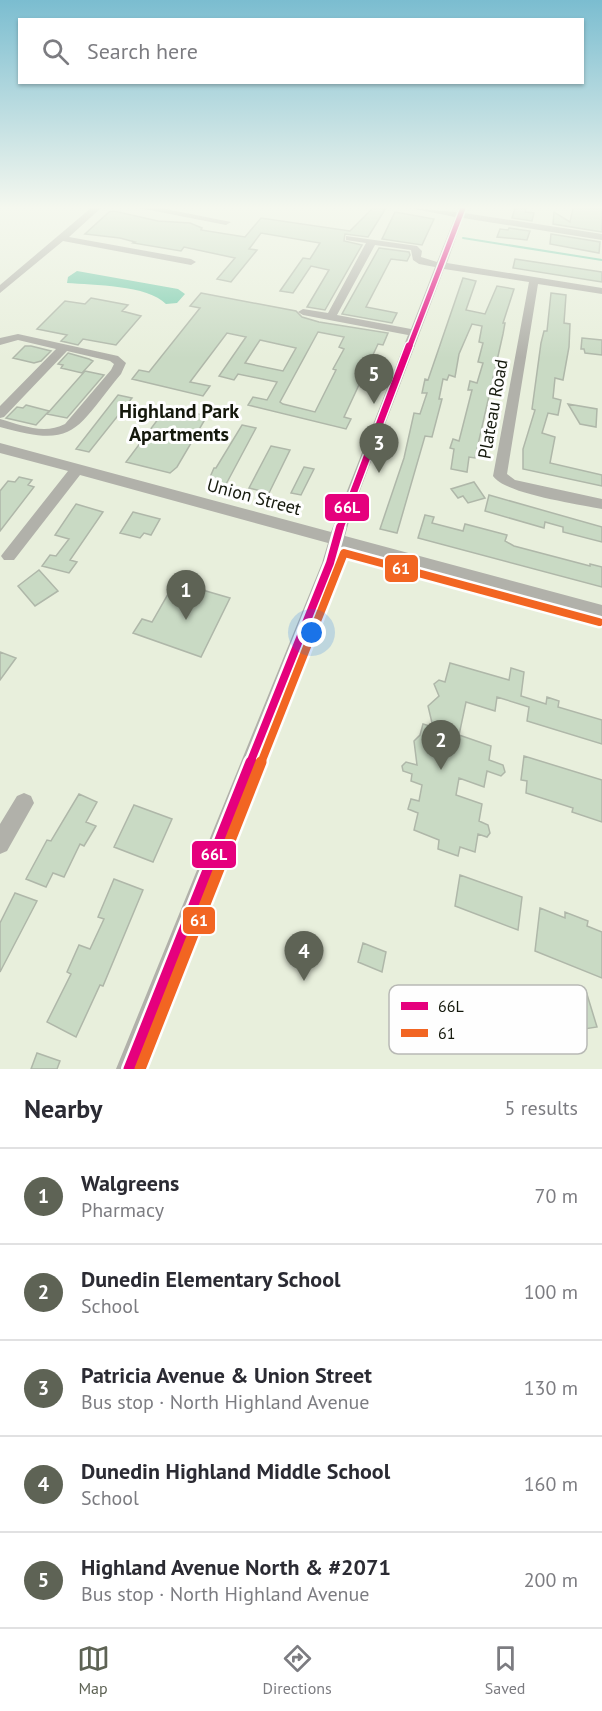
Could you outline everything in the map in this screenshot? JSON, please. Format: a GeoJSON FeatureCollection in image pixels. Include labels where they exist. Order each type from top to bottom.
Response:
{"type":"FeatureCollection","features":[{"type":"Feature","properties":{"kind":"street"},"geometry":{"type":"LineString","coordinates":[[0,290],[38,258]]}},
{"type":"Feature","properties":{"kind":"street"},"geometry":{"type":"LineString","coordinates":[[169,258],[191,262]]}},
{"type":"Feature","properties":{"kind":"street"},"geometry":{"type":"LineString","coordinates":[[332,317],[364,258]]}},
{"type":"Feature","properties":{"kind":"street"},"geometry":{"type":"LineString","coordinates":[[416,258],[417,260],[442,265],[602,291]]}},
{"type":"Feature","properties":{"kind":"street"},"geometry":{"type":"LineString","coordinates":[[129,1069],[274,707],[330,563],[344,514],[445,258]]}},
{"type":"Feature","properties":{"kind":"street","name":"Plateau Road"},"geometry":{"type":"LineString","coordinates":[[534,280],[500,476],[511,483],[602,504]]}},
{"type":"Feature","properties":{"kind":"street"},"geometry":{"type":"LineString","coordinates":[[303,312],[416,333]]}},
{"type":"Feature","properties":{"kind":"street"},"geometry":{"type":"LineString","coordinates":[[0,342],[18,337],[114,358],[120,363],[117,371],[70,427],[61,433],[48,435],[0,423]]}},
{"type":"Feature","properties":{"kind":"street"},"geometry":{"type":"LineString","coordinates":[[0,414],[64,347]]}},
{"type":"Feature","properties":{"kind":"street","name":"Union Street"},"geometry":{"type":"LineString","coordinates":[[0,448],[602,612]]}},
{"type":"Feature","properties":{"kind":"street"},"geometry":{"type":"LineString","coordinates":[[9,556],[77,469]]}},
{"type":"Feature","properties":{"kind":"street"},"geometry":{"type":"LineString","coordinates":[[0,844],[24,803]]}},
{"type":"Feature","properties":{"kind":"shaded area"},"geometry":{"type":"Polygon","coordinates":[[[77,271],[178,289],[185,294],[177,303],[166,304],[147,293],[134,290],[67,283],[68,277],[77,271]]]}},
{"type":"Feature","properties":{"kind":"building"},"geometry":{"type":"Polygon","coordinates":[[[235,258],[251,258],[231,282],[217,279],[235,258]]]}},
{"type":"Feature","properties":{"kind":"building"},"geometry":{"type":"Polygon","coordinates":[[[303,258],[355,258],[325,310],[307,307],[329,270],[311,266],[293,293],[280,291],[303,258]]]}},
{"type":"Feature","properties":{"kind":"building"},"geometry":{"type":"Polygon","coordinates":[[[373,258],[409,258],[407,261],[391,259],[366,307],[397,313],[392,323],[342,314],[373,258]]]}},
{"type":"Feature","properties":{"kind":"building"},"geometry":{"type":"Polygon","coordinates":[[[515,259],[602,272],[602,282],[513,268],[515,259]]]}},
{"type":"Feature","properties":{"kind":"building"},"geometry":{"type":"Polygon","coordinates":[[[463,278],[476,281],[466,310],[485,314],[497,286],[514,289],[503,323],[505,323],[503,334],[475,458],[469,457],[467,472],[451,469],[454,449],[450,448],[453,439],[459,441],[472,390],[468,390],[470,381],[477,383],[483,363],[478,362],[483,343],[479,342],[482,326],[472,324],[459,354],[455,377],[449,375],[447,380],[443,379],[439,399],[442,399],[432,437],[425,436],[397,533],[380,529],[404,458],[414,413],[420,414],[427,393],[422,393],[425,379],[428,380],[463,278]]]}},
{"type":"Feature","properties":{"kind":"building"},"geometry":{"type":"Polygon","coordinates":[[[201,293],[296,311],[302,317],[319,322],[388,333],[383,345],[378,344],[344,417],[351,419],[346,429],[248,405],[253,397],[267,400],[277,382],[238,374],[234,380],[219,376],[246,337],[227,333],[190,382],[210,386],[203,396],[132,379],[139,370],[149,372],[200,308],[190,306],[201,293]],[[318,332],[280,402],[315,412],[344,349],[339,347],[344,337],[318,332]],[[260,340],[245,363],[283,371],[296,348],[260,340]]]}},
{"type":"Feature","properties":{"kind":"building"},"geometry":{"type":"Polygon","coordinates":[[[551,293],[566,295],[564,323],[570,324],[569,347],[563,380],[555,378],[553,398],[561,400],[558,415],[548,413],[542,433],[555,437],[550,463],[602,475],[602,486],[523,469],[523,449],[535,410],[532,409],[541,343],[544,331],[547,331],[551,293]]]}},
{"type":"Feature","properties":{"kind":"building"},"geometry":{"type":"Polygon","coordinates":[[[91,298],[128,305],[122,311],[141,316],[116,345],[83,339],[78,345],[61,341],[67,335],[37,329],[65,301],[85,304],[91,298]]]}},
{"type":"Feature","properties":{"kind":"building"},"geometry":{"type":"Polygon","coordinates":[[[582,338],[602,340],[602,355],[585,353],[584,349],[581,349],[582,338]]]}},
{"type":"Feature","properties":{"kind":"building"},"geometry":{"type":"Polygon","coordinates":[[[25,346],[51,351],[41,361],[34,363],[13,358],[25,346]]]}},
{"type":"Feature","properties":{"kind":"building"},"geometry":{"type":"Polygon","coordinates":[[[68,353],[93,361],[82,373],[61,368],[63,365],[58,364],[68,353]]]}},
{"type":"Feature","properties":{"kind":"building"},"geometry":{"type":"Polygon","coordinates":[[[85,371],[104,375],[67,418],[47,414],[85,371]]]}},
{"type":"Feature","properties":{"kind":"building"},"geometry":{"type":"Polygon","coordinates":[[[118,395],[132,398],[89,452],[76,449],[118,395]]]}},
{"type":"Feature","properties":{"kind":"building"},"geometry":{"type":"Polygon","coordinates":[[[568,404],[597,409],[596,427],[580,424],[568,404]]]}},
{"type":"Feature","properties":{"kind":"building"},"geometry":{"type":"Polygon","coordinates":[[[26,405],[49,411],[36,425],[6,418],[17,407],[23,408],[26,405]]]}},
{"type":"Feature","properties":{"kind":"building"},"geometry":{"type":"Polygon","coordinates":[[[167,407],[207,416],[177,467],[170,473],[126,462],[167,407]]]}},
{"type":"Feature","properties":{"kind":"building"},"geometry":{"type":"Polygon","coordinates":[[[242,425],[256,428],[224,488],[207,484],[214,468],[242,425]]]}},
{"type":"Feature","properties":{"kind":"building"},"geometry":{"type":"Polygon","coordinates":[[[271,446],[290,450],[269,493],[249,488],[271,446]]]}},
{"type":"Feature","properties":{"kind":"building"},"geometry":{"type":"Polygon","coordinates":[[[304,467],[314,469],[301,495],[291,493],[304,467]]]}},
{"type":"Feature","properties":{"kind":"building"},"geometry":{"type":"Polygon","coordinates":[[[19,477],[32,480],[28,485],[34,487],[0,531],[0,491],[8,481],[15,482],[19,477]]]}},
{"type":"Feature","properties":{"kind":"building"},"geometry":{"type":"Polygon","coordinates":[[[474,482],[485,498],[468,503],[463,496],[458,498],[451,489],[474,482]]]}},
{"type":"Feature","properties":{"kind":"building"},"geometry":{"type":"Polygon","coordinates":[[[489,495],[602,527],[602,542],[563,532],[563,527],[545,522],[544,528],[485,511],[489,495]]]}},
{"type":"Feature","properties":{"kind":"building"},"geometry":{"type":"Polygon","coordinates":[[[76,504],[103,512],[70,560],[77,562],[69,573],[42,566],[50,555],[56,556],[69,539],[55,535],[76,504]]]}},
{"type":"Feature","properties":{"kind":"building"},"geometry":{"type":"Polygon","coordinates":[[[133,512],[160,519],[151,535],[144,533],[140,538],[120,533],[133,512]]]}},
{"type":"Feature","properties":{"kind":"building"},"geometry":{"type":"Polygon","coordinates":[[[425,515],[434,517],[432,523],[463,531],[465,524],[507,535],[505,541],[514,546],[590,566],[590,564],[602,567],[602,587],[418,538],[425,515]]]}},
{"type":"Feature","properties":{"kind":"building"},"geometry":{"type":"Polygon","coordinates":[[[39,570],[58,591],[35,606],[18,586],[39,570]]]}},
{"type":"Feature","properties":{"kind":"building"},"geometry":{"type":"Polygon","coordinates":[[[175,582],[230,598],[201,657],[133,633],[142,619],[152,622],[175,582]]]}},
{"type":"Feature","properties":{"kind":"building"},"geometry":{"type":"Polygon","coordinates":[[[0,652],[16,658],[0,680],[0,652]]]}},
{"type":"Feature","properties":{"kind":"building"},"geometry":{"type":"Polygon","coordinates":[[[450,663],[509,680],[511,668],[524,672],[521,696],[546,704],[547,697],[559,701],[558,707],[602,720],[602,744],[527,721],[529,707],[497,697],[495,711],[466,702],[459,735],[491,746],[489,760],[503,765],[505,772],[501,776],[487,771],[484,787],[459,778],[456,795],[482,804],[479,821],[488,825],[490,833],[487,837],[478,834],[475,852],[460,847],[458,856],[438,849],[439,840],[414,830],[418,813],[408,809],[411,799],[419,801],[422,785],[411,781],[412,774],[403,771],[402,766],[406,762],[417,765],[414,741],[420,735],[423,724],[433,727],[428,706],[439,696],[434,684],[439,680],[445,682],[450,663]]]}},
{"type":"Feature","properties":{"kind":"building"},"geometry":{"type":"Polygon","coordinates":[[[524,756],[602,780],[602,822],[572,812],[573,808],[526,793],[527,781],[521,780],[524,756]]]}},
{"type":"Feature","properties":{"kind":"building"},"geometry":{"type":"Polygon","coordinates":[[[79,794],[97,802],[86,822],[96,826],[84,846],[80,844],[64,877],[53,873],[46,887],[26,879],[47,840],[51,841],[79,794]]]}},
{"type":"Feature","properties":{"kind":"building"},"geometry":{"type":"Polygon","coordinates":[[[134,805],[172,819],[153,862],[114,847],[134,805]]]}},
{"type":"Feature","properties":{"kind":"building"},"geometry":{"type":"Polygon","coordinates":[[[460,875],[522,897],[518,930],[455,906],[460,875]]]}},
{"type":"Feature","properties":{"kind":"building"},"geometry":{"type":"Polygon","coordinates":[[[114,879],[143,890],[103,986],[100,985],[76,1037],[47,1022],[71,974],[67,972],[79,945],[90,949],[104,919],[98,917],[114,879]]]}},
{"type":"Feature","properties":{"kind":"building"},"geometry":{"type":"Polygon","coordinates":[[[15,893],[37,901],[0,972],[0,923],[15,893]]]}},
{"type":"Feature","properties":{"kind":"building"},"geometry":{"type":"Polygon","coordinates":[[[540,908],[565,918],[565,912],[588,921],[587,926],[602,932],[602,978],[535,951],[540,908]]]}},
{"type":"Feature","properties":{"kind":"building"},"geometry":{"type":"Polygon","coordinates":[[[363,943],[386,952],[382,972],[358,962],[363,943]]]}},
{"type":"Feature","properties":{"kind":"building"},"geometry":{"type":"Polygon","coordinates":[[[587,994],[597,1027],[587,1029],[587,994]]]}},
{"type":"Feature","properties":{"kind":"building"},"geometry":{"type":"Polygon","coordinates":[[[37,1053],[60,1061],[57,1069],[31,1069],[37,1053]]]}},
{"type":"Feature","properties":{"kind":"waterway"},"geometry":{"type":"LineString","coordinates":[[589,258],[602,260]]}},
{"type":"Feature","properties":{"kind":"transit line","name":"66L"},"geometry":{"type":"LineString","coordinates":[[129,1069],[330,563],[344,514],[444,258]]}},
{"type":"Feature","properties":{"kind":"transit line","name":"61"},"geometry":{"type":"LineString","coordinates":[[140,1069],[344,553],[599,622]]}},
{"type":"Feature","properties":{"kind":"place","name":"Highland Avenue North & #2071"},"geometry":{"type":"Point","coordinates":[374,404]}},
{"type":"Feature","properties":{"kind":"place","name":"Patricia Avenue & Union Street"},"geometry":{"type":"Point","coordinates":[379,473]}},
{"type":"Feature","properties":{"kind":"place","name":"Walgreens"},"geometry":{"type":"Point","coordinates":[186,620]}},
{"type":"Feature","properties":{"kind":"place","name":"Dunedin Elementary School"},"geometry":{"type":"Point","coordinates":[441,770]}},
{"type":"Feature","properties":{"kind":"place","name":"Dunedin Highland Middle School"},"geometry":{"type":"Point","coordinates":[304,981]}},
{"type":"Feature","properties":{"kind":"district","name":"Highland Park Apartments"},"geometry":{"type":"Point","coordinates":[179,422]}}]}
